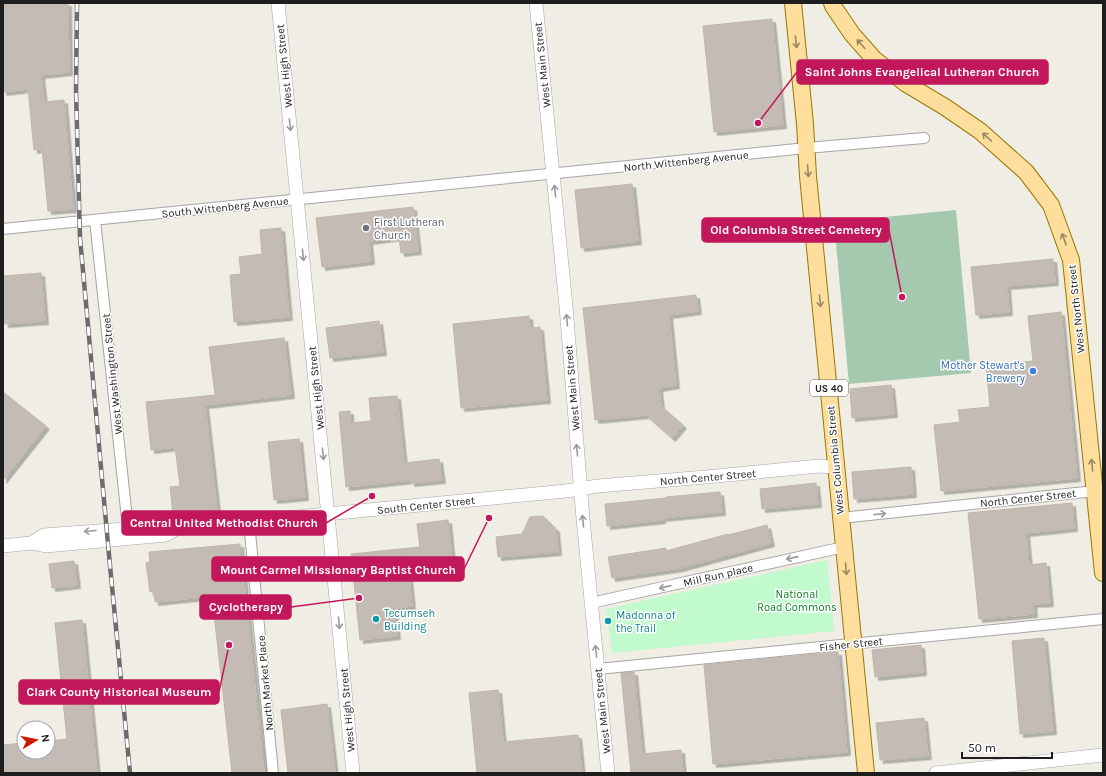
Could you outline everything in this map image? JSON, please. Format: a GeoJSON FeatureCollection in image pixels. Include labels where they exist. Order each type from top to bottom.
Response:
{"type":"FeatureCollection","features":[{"type":"Feature","properties":{"kind":"main road","name":"West Columbia Street"},"geometry":{"type":"LineString","coordinates":[[793,3],[866,773]]}},
{"type":"Feature","properties":{"kind":"main road","name":"West North Street"},"geometry":{"type":"LineString","coordinates":[[832,3],[852,34],[874,59],[905,82],[980,131],[1026,172],[1051,205],[1071,260],[1103,573]]}},
{"type":"Feature","properties":{"kind":"street","name":"West High Street"},"geometry":{"type":"LineString","coordinates":[[278,3],[329,514],[353,773]]}},
{"type":"Feature","properties":{"kind":"street","name":"West Main Street"},"geometry":{"type":"LineString","coordinates":[[536,3],[566,306],[580,489],[608,773]]}},
{"type":"Feature","properties":{"kind":"street","name":"North Wittenberg Avenue"},"geometry":{"type":"LineString","coordinates":[[448,184],[806,148],[924,138]]}},
{"type":"Feature","properties":{"kind":"street","name":"South Wittenberg Avenue"},"geometry":{"type":"LineString","coordinates":[[3,229],[448,184]]}},
{"type":"Feature","properties":{"kind":"street","name":"West Washington Street"},"geometry":{"type":"LineString","coordinates":[[95,220],[128,528]]}},
{"type":"Feature","properties":{"kind":"street","name":"North Center Street"},"geometry":{"type":"LineString","coordinates":[[580,489],[598,486],[819,466],[836,467]]}},
{"type":"Feature","properties":{"kind":"street","name":"South Center Street"},"geometry":{"type":"LineString","coordinates":[[31,543],[44,535],[165,526],[176,529],[580,489]]}},
{"type":"Feature","properties":{"kind":"street","name":"North Center Street"},"geometry":{"type":"LineString","coordinates":[[841,518],[1095,491]]}},
{"type":"Feature","properties":{"kind":"street","name":"North Market Place"},"geometry":{"type":"LineString","coordinates":[[249,522],[273,773]]}},
{"type":"Feature","properties":{"kind":"street","name":"South Center Street"},"geometry":{"type":"LineString","coordinates":[[3,546],[31,543],[46,546],[166,535],[176,529]]}},
{"type":"Feature","properties":{"kind":"street","name":"Mill Run place"},"geometry":{"type":"LineString","coordinates":[[591,603],[844,547]]}},
{"type":"Feature","properties":{"kind":"street","name":"Fisher Street"},"geometry":{"type":"LineString","coordinates":[[598,669],[1103,618]]}},
{"type":"Feature","properties":{"kind":"street"},"geometry":{"type":"LineString","coordinates":[[936,773],[1103,755]]}},
{"type":"Feature","properties":{"kind":"green space"},"geometry":{"type":"Polygon","coordinates":[[[956,210],[971,373],[849,384],[834,222],[956,210]]]}},
{"type":"Feature","properties":{"kind":"green space","name":"National Road Commons"},"geometry":{"type":"Polygon","coordinates":[[[827,560],[834,631],[612,653],[606,609],[827,560]]]}},
{"type":"Feature","properties":{"kind":"building"},"geometry":{"type":"Polygon","coordinates":[[[3,3],[68,3],[69,72],[41,75],[44,102],[64,100],[73,209],[48,211],[42,149],[34,150],[28,89],[3,92],[3,3]]]}},
{"type":"Feature","properties":{"kind":"building"},"geometry":{"type":"Polygon","coordinates":[[[772,19],[783,125],[714,132],[703,26],[772,19]]]}},
{"type":"Feature","properties":{"kind":"building"},"geometry":{"type":"Polygon","coordinates":[[[632,184],[638,241],[581,248],[575,190],[632,184]]]}},
{"type":"Feature","properties":{"kind":"building","name":"First Lutheran Church"},"geometry":{"type":"Polygon","coordinates":[[[413,207],[418,251],[401,253],[399,237],[369,241],[371,261],[322,267],[316,218],[413,207]]]}},
{"type":"Feature","properties":{"kind":"building"},"geometry":{"type":"Polygon","coordinates":[[[281,228],[289,317],[234,322],[230,275],[241,274],[239,257],[262,254],[260,230],[281,228]]]}},
{"type":"Feature","properties":{"kind":"building"},"geometry":{"type":"Polygon","coordinates":[[[1053,259],[1055,282],[1007,286],[1009,312],[976,315],[971,267],[1053,259]]]}},
{"type":"Feature","properties":{"kind":"building"},"geometry":{"type":"Polygon","coordinates":[[[41,273],[45,321],[5,324],[3,306],[3,276],[41,273]]]}},
{"type":"Feature","properties":{"kind":"building"},"geometry":{"type":"Polygon","coordinates":[[[696,295],[698,311],[669,315],[676,385],[659,388],[661,406],[683,425],[672,438],[646,415],[595,420],[583,308],[696,295]]]}},
{"type":"Feature","properties":{"kind":"building"},"geometry":{"type":"Polygon","coordinates":[[[1061,312],[1077,478],[941,491],[934,425],[960,422],[958,410],[990,407],[986,366],[1033,361],[1028,316],[1061,312]]]}},
{"type":"Feature","properties":{"kind":"building"},"geometry":{"type":"Polygon","coordinates":[[[529,316],[530,328],[540,327],[547,400],[461,408],[453,324],[529,316]]]}},
{"type":"Feature","properties":{"kind":"building"},"geometry":{"type":"Polygon","coordinates":[[[379,321],[383,352],[330,358],[326,328],[379,321]]]}},
{"type":"Feature","properties":{"kind":"building"},"geometry":{"type":"Polygon","coordinates":[[[284,338],[291,395],[205,405],[217,509],[173,514],[170,487],[180,486],[175,447],[151,450],[146,402],[215,395],[209,347],[284,338]]]}},
{"type":"Feature","properties":{"kind":"building"},"geometry":{"type":"Polygon","coordinates":[[[891,385],[894,414],[852,418],[850,389],[891,385]]]}},
{"type":"Feature","properties":{"kind":"building"},"geometry":{"type":"Polygon","coordinates":[[[3,392],[46,426],[3,480],[3,392]]]}},
{"type":"Feature","properties":{"kind":"building"},"geometry":{"type":"Polygon","coordinates":[[[397,396],[404,463],[439,459],[442,480],[411,483],[411,480],[346,487],[339,412],[350,411],[350,423],[371,421],[369,398],[397,396]]]}},
{"type":"Feature","properties":{"kind":"building"},"geometry":{"type":"Polygon","coordinates":[[[299,439],[305,497],[274,500],[268,442],[299,439]]]}},
{"type":"Feature","properties":{"kind":"building"},"geometry":{"type":"Polygon","coordinates":[[[911,467],[913,494],[854,499],[852,472],[911,467]]]}},
{"type":"Feature","properties":{"kind":"building"},"geometry":{"type":"Polygon","coordinates":[[[816,483],[818,504],[762,509],[760,489],[816,483]]]}},
{"type":"Feature","properties":{"kind":"building"},"geometry":{"type":"Polygon","coordinates":[[[720,492],[722,512],[662,518],[662,520],[607,526],[605,504],[720,492]]]}},
{"type":"Feature","properties":{"kind":"building"},"geometry":{"type":"Polygon","coordinates":[[[1072,503],[1074,528],[1026,533],[1029,565],[1046,563],[1050,603],[1033,604],[1034,614],[979,619],[968,513],[1072,503]]]}},
{"type":"Feature","properties":{"kind":"building"},"geometry":{"type":"Polygon","coordinates":[[[543,516],[556,529],[558,552],[498,557],[496,537],[522,534],[530,517],[543,516]]]}},
{"type":"Feature","properties":{"kind":"building"},"geometry":{"type":"Polygon","coordinates":[[[448,520],[453,569],[428,572],[407,557],[412,606],[394,608],[397,636],[360,640],[351,554],[420,547],[417,524],[448,520]]]}},
{"type":"Feature","properties":{"kind":"building"},"geometry":{"type":"Polygon","coordinates":[[[767,525],[771,543],[680,568],[612,578],[608,557],[666,548],[666,551],[767,525]]]}},
{"type":"Feature","properties":{"kind":"building"},"geometry":{"type":"Polygon","coordinates":[[[240,544],[264,773],[232,773],[212,596],[155,602],[154,591],[150,592],[146,563],[150,562],[149,552],[240,544]]]}},
{"type":"Feature","properties":{"kind":"building"},"geometry":{"type":"Polygon","coordinates":[[[74,561],[77,585],[52,588],[49,564],[74,561]]]}},
{"type":"Feature","properties":{"kind":"building"},"geometry":{"type":"Polygon","coordinates":[[[82,620],[97,773],[3,773],[3,745],[16,744],[16,760],[56,760],[56,740],[67,739],[55,623],[82,620]]]}},
{"type":"Feature","properties":{"kind":"building"},"geometry":{"type":"Polygon","coordinates":[[[1044,638],[1053,731],[1020,734],[1012,641],[1044,638]]]}},
{"type":"Feature","properties":{"kind":"building"},"geometry":{"type":"Polygon","coordinates":[[[921,645],[923,672],[875,677],[872,650],[921,645]]]}},
{"type":"Feature","properties":{"kind":"building"},"geometry":{"type":"Polygon","coordinates":[[[838,652],[847,752],[713,764],[704,665],[838,652]]]}},
{"type":"Feature","properties":{"kind":"building"},"geometry":{"type":"Polygon","coordinates":[[[634,672],[642,754],[681,750],[683,773],[631,773],[621,673],[634,672]]]}},
{"type":"Feature","properties":{"kind":"building"},"geometry":{"type":"Polygon","coordinates":[[[498,690],[503,742],[578,735],[582,773],[477,773],[469,693],[498,690]]]}},
{"type":"Feature","properties":{"kind":"building"},"geometry":{"type":"Polygon","coordinates":[[[327,704],[335,773],[288,773],[281,710],[327,704]]]}},
{"type":"Feature","properties":{"kind":"building"},"geometry":{"type":"Polygon","coordinates":[[[924,718],[928,756],[880,760],[876,723],[924,718]]]}},
{"type":"Feature","properties":{"kind":"railway"},"geometry":{"type":"LineString","coordinates":[[77,3],[76,90],[80,238],[130,773]]}},
{"type":"Feature","properties":{"kind":"place","name":"Saint Johns Evangelical Lutheran Church"},"geometry":{"type":"Point","coordinates":[758,123]}},
{"type":"Feature","properties":{"kind":"place","name":"First Lutheran Church"},"geometry":{"type":"Point","coordinates":[366,228]}},
{"type":"Feature","properties":{"kind":"place","name":"Old Columbia Street Cemetery"},"geometry":{"type":"Point","coordinates":[902,297]}},
{"type":"Feature","properties":{"kind":"place","name":"Mother Stewart's Brewery"},"geometry":{"type":"Point","coordinates":[1033,371]}},
{"type":"Feature","properties":{"kind":"place","name":"Central United Methodist Church"},"geometry":{"type":"Point","coordinates":[372,496]}},
{"type":"Feature","properties":{"kind":"place","name":"Mount Carmel Missionary Baptist Church"},"geometry":{"type":"Point","coordinates":[489,518]}},
{"type":"Feature","properties":{"kind":"place","name":"Cyclotherapy"},"geometry":{"type":"Point","coordinates":[359,598]}},
{"type":"Feature","properties":{"kind":"place","name":"Tecumseh Building"},"geometry":{"type":"Point","coordinates":[376,619]}},
{"type":"Feature","properties":{"kind":"place","name":"Madonna of the Trail"},"geometry":{"type":"Point","coordinates":[608,621]}},
{"type":"Feature","properties":{"kind":"place","name":"Clark County Historical Museum"},"geometry":{"type":"Point","coordinates":[229,645]}}]}
